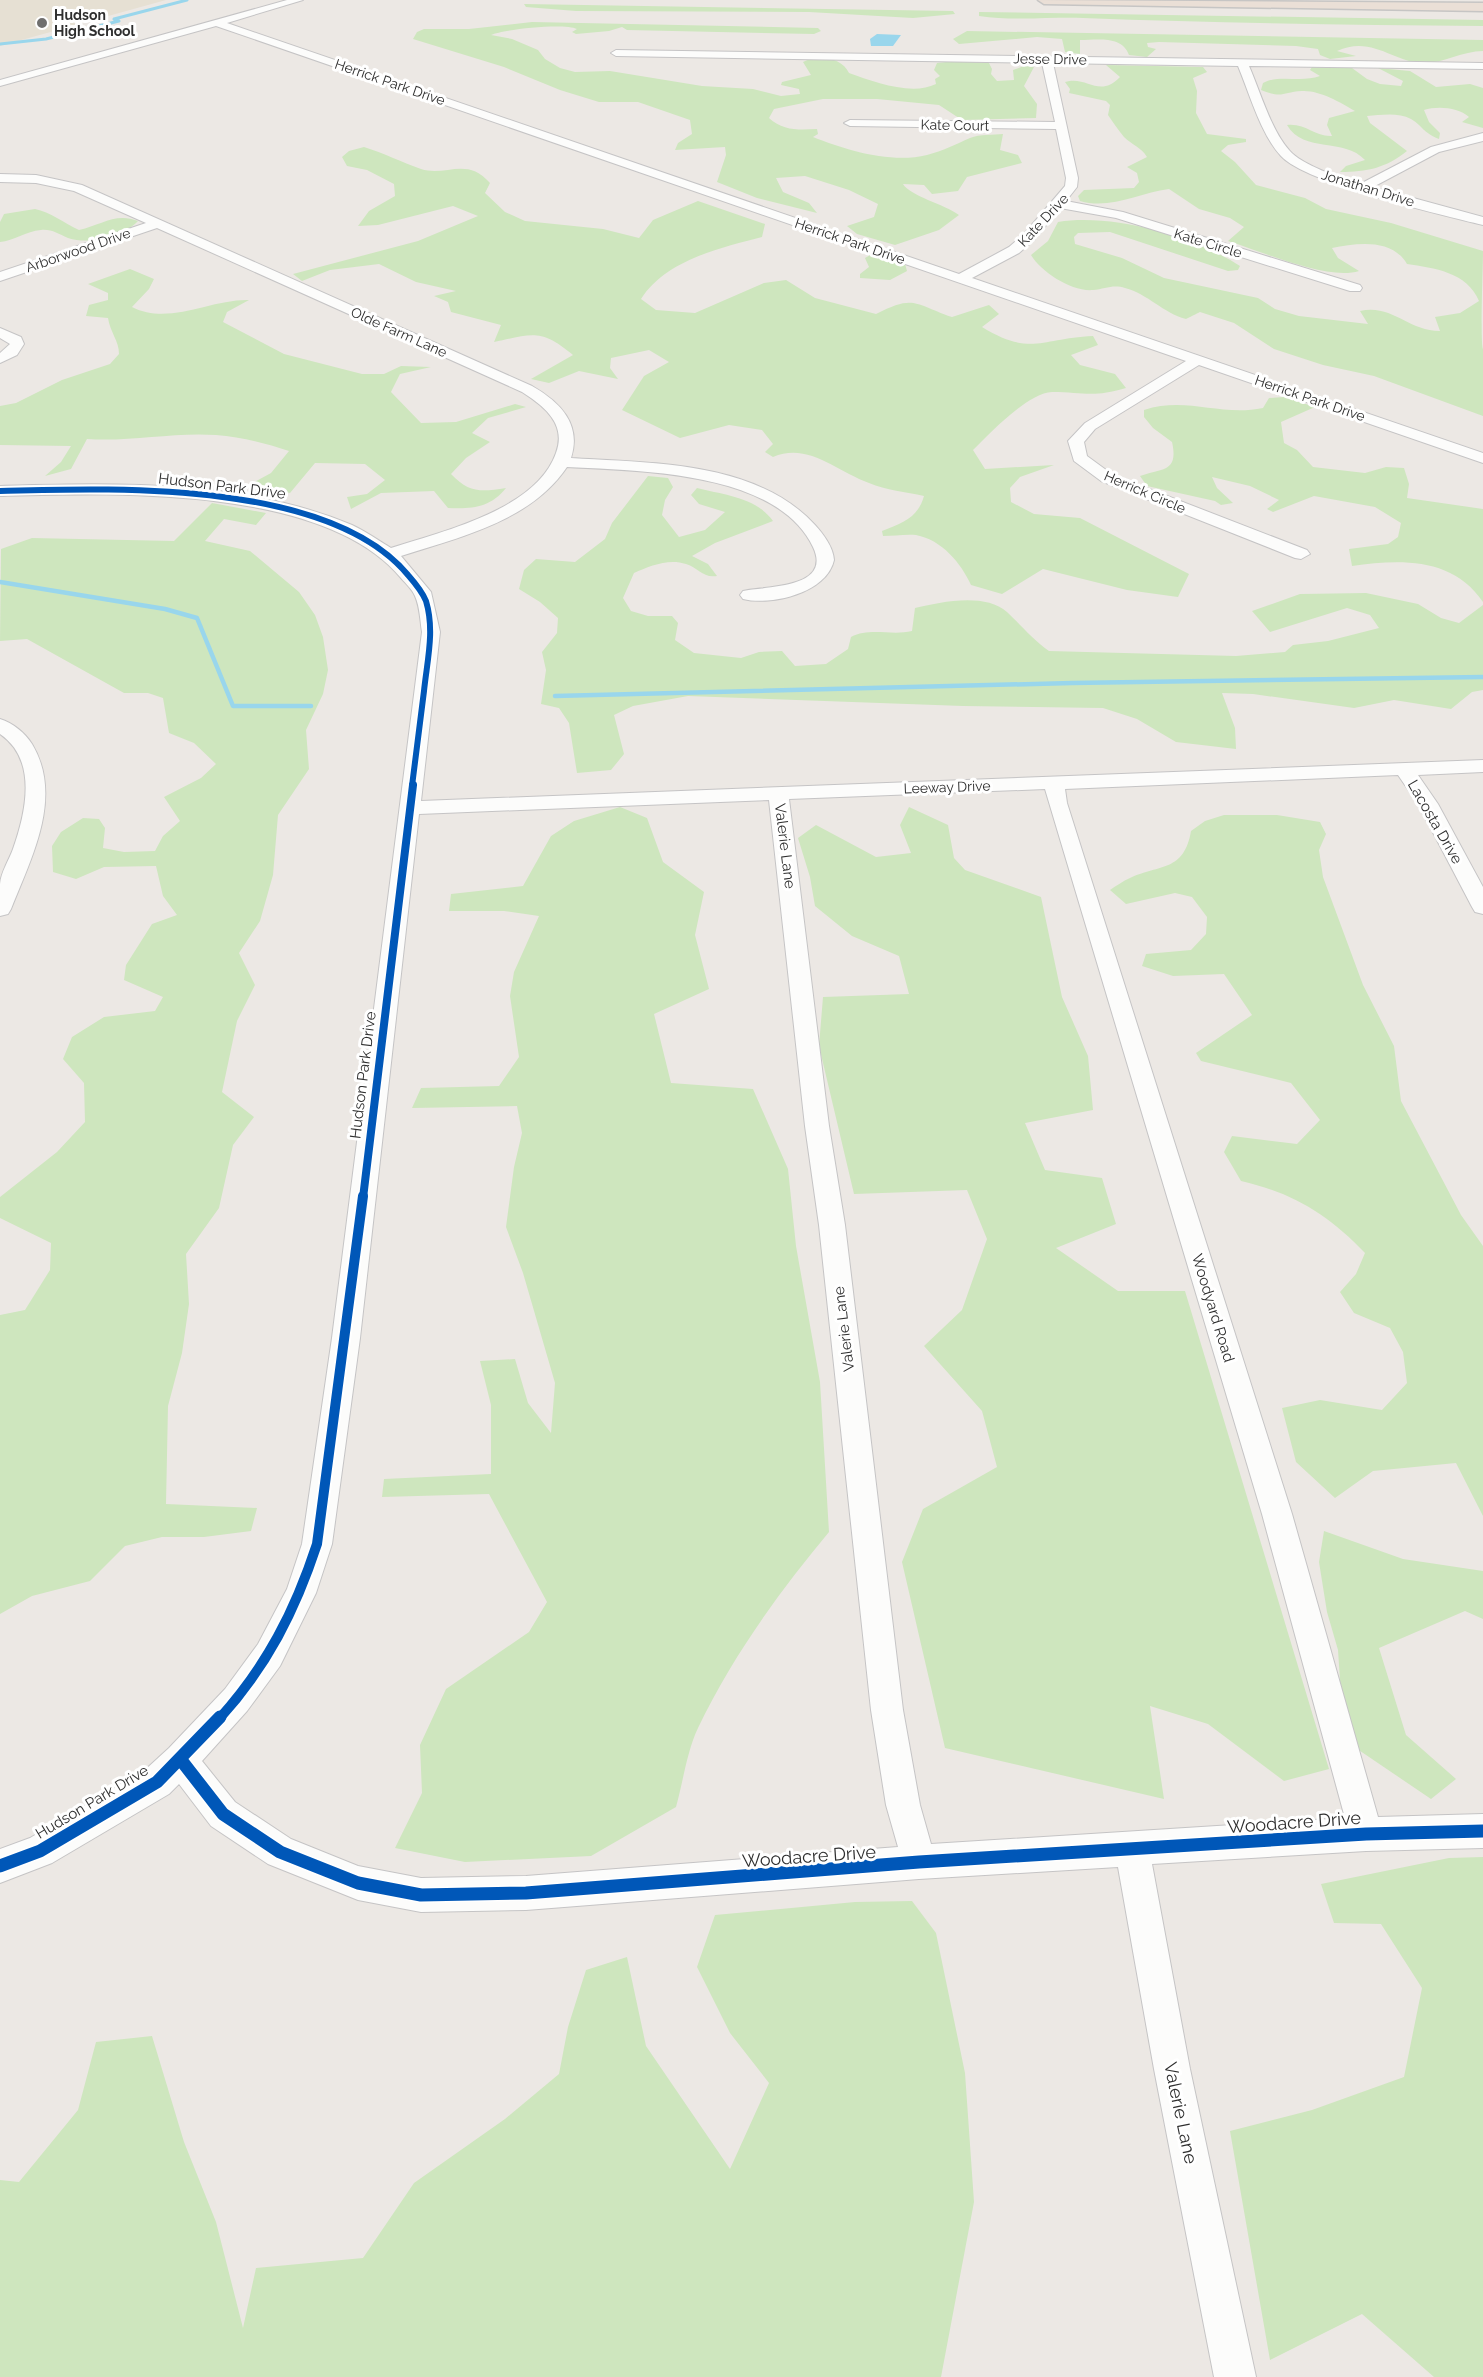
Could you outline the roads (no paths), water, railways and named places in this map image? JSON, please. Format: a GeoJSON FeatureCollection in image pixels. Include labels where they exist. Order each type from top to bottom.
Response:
{"type":"FeatureCollection","features":[{"type":"Feature","properties":{"kind":"highway"},"geometry":{"type":"LineString","coordinates":[[1044,0],[1483,7]]}},
{"type":"Feature","properties":{"kind":"street"},"geometry":{"type":"LineString","coordinates":[[0,83],[298,0]]}},
{"type":"Feature","properties":{"kind":"street","name":"Herrick Park Drive"},"geometry":{"type":"LineString","coordinates":[[217,23],[1483,458]]}},
{"type":"Feature","properties":{"kind":"street","name":"Jesse Drive"},"geometry":{"type":"LineString","coordinates":[[616,52],[1483,66]]}},
{"type":"Feature","properties":{"kind":"street","name":"Kate Drive"},"geometry":{"type":"LineString","coordinates":[[961,278],[1014,250],[1068,194],[1072,178],[1047,59]]}},
{"type":"Feature","properties":{"kind":"street","name":"Jonathan Drive"},"geometry":{"type":"LineString","coordinates":[[1242,62],[1275,139],[1285,154],[1316,173],[1483,221]]}},
{"type":"Feature","properties":{"kind":"street","name":"Kate Court"},"geometry":{"type":"LineString","coordinates":[[849,123],[1060,126]]}},
{"type":"Feature","properties":{"kind":"street"},"geometry":{"type":"LineString","coordinates":[[1363,187],[1431,150],[1455,141],[1483,137]]}},
{"type":"Feature","properties":{"kind":"street","name":"Olde Farm Lane"},"geometry":{"type":"LineString","coordinates":[[0,178],[36,178],[62,183],[542,397],[562,419],[566,430],[566,447],[562,462]]}},
{"type":"Feature","properties":{"kind":"street","name":"Kate Circle"},"geometry":{"type":"LineString","coordinates":[[1059,204],[1118,215],[1355,288]]}},
{"type":"Feature","properties":{"kind":"street","name":"Arborwood Drive"},"geometry":{"type":"LineString","coordinates":[[0,277],[156,224]]}},
{"type":"Feature","properties":{"kind":"street"},"geometry":{"type":"LineString","coordinates":[[0,332],[16,340],[17,344],[12,352],[0,359]]}},
{"type":"Feature","properties":{"kind":"street","name":"Herrick Circle"},"geometry":{"type":"LineString","coordinates":[[1198,360],[1090,426],[1076,441],[1080,458],[1107,478],[1301,554]]}},
{"type":"Feature","properties":{"kind":"street"},"geometry":{"type":"LineString","coordinates":[[390,554],[508,510],[550,480],[562,462],[672,470],[720,480],[778,502],[811,528],[821,544],[826,560],[825,568],[818,578],[796,589],[749,595]]}},
{"type":"Feature","properties":{"kind":"street","name":"Hudson Park Drive"},"geometry":{"type":"LineString","coordinates":[[0,490],[121,491],[237,501],[297,511],[335,523],[390,554],[422,592],[431,632],[345,1350],[317,1544],[300,1593],[269,1655],[236,1700],[182,1760],[157,1782],[40,1851],[0,1866]]}},
{"type":"Feature","properties":{"kind":"street"},"geometry":{"type":"LineString","coordinates":[[0,725],[23,744],[32,761],[36,783],[34,814],[0,909]]}},
{"type":"Feature","properties":{"kind":"street","name":"Leeway Drive"},"geometry":{"type":"LineString","coordinates":[[411,808],[1483,766]]}},
{"type":"Feature","properties":{"kind":"street","name":"Lacosta Drive"},"geometry":{"type":"LineString","coordinates":[[1404,769],[1428,804],[1483,907]]}},
{"type":"Feature","properties":{"kind":"street","name":"Woodyard Road"},"geometry":{"type":"LineString","coordinates":[[1054,783],[1057,803],[1277,1514],[1366,1834]]}},
{"type":"Feature","properties":{"kind":"street","name":"Valerie Lane"},"geometry":{"type":"LineString","coordinates":[[778,793],[817,1126],[832,1225],[887,1710],[903,1805],[919,1862]]}},
{"type":"Feature","properties":{"kind":"street","name":"Woodacre Drive"},"geometry":{"type":"LineString","coordinates":[[182,1760],[223,1814],[280,1852],[358,1883],[421,1895],[526,1893],[919,1862],[1366,1834],[1483,1831]]}},
{"type":"Feature","properties":{"kind":"street","name":"Valerie Lane"},"geometry":{"type":"LineString","coordinates":[[1132,1849],[1172,2069],[1235,2377]]}},
{"type":"Feature","properties":{"kind":"water"},"geometry":{"type":"Polygon","coordinates":[[[877,34],[901,35],[893,46],[871,46],[870,39],[877,34]]]}},
{"type":"Feature","properties":{"kind":"waterway"},"geometry":{"type":"LineString","coordinates":[[0,44],[46,39],[119,21],[114,19],[187,0]]}},
{"type":"Feature","properties":{"kind":"waterway"},"geometry":{"type":"LineString","coordinates":[[0,582],[165,609],[197,618],[233,706],[311,706]]}},
{"type":"Feature","properties":{"kind":"waterway"},"geometry":{"type":"LineString","coordinates":[[555,696],[1072,683],[1483,677]]}},
{"type":"Feature","properties":{"kind":"place","name":"Hudson High School"},"geometry":{"type":"Point","coordinates":[42,23]}}]}
